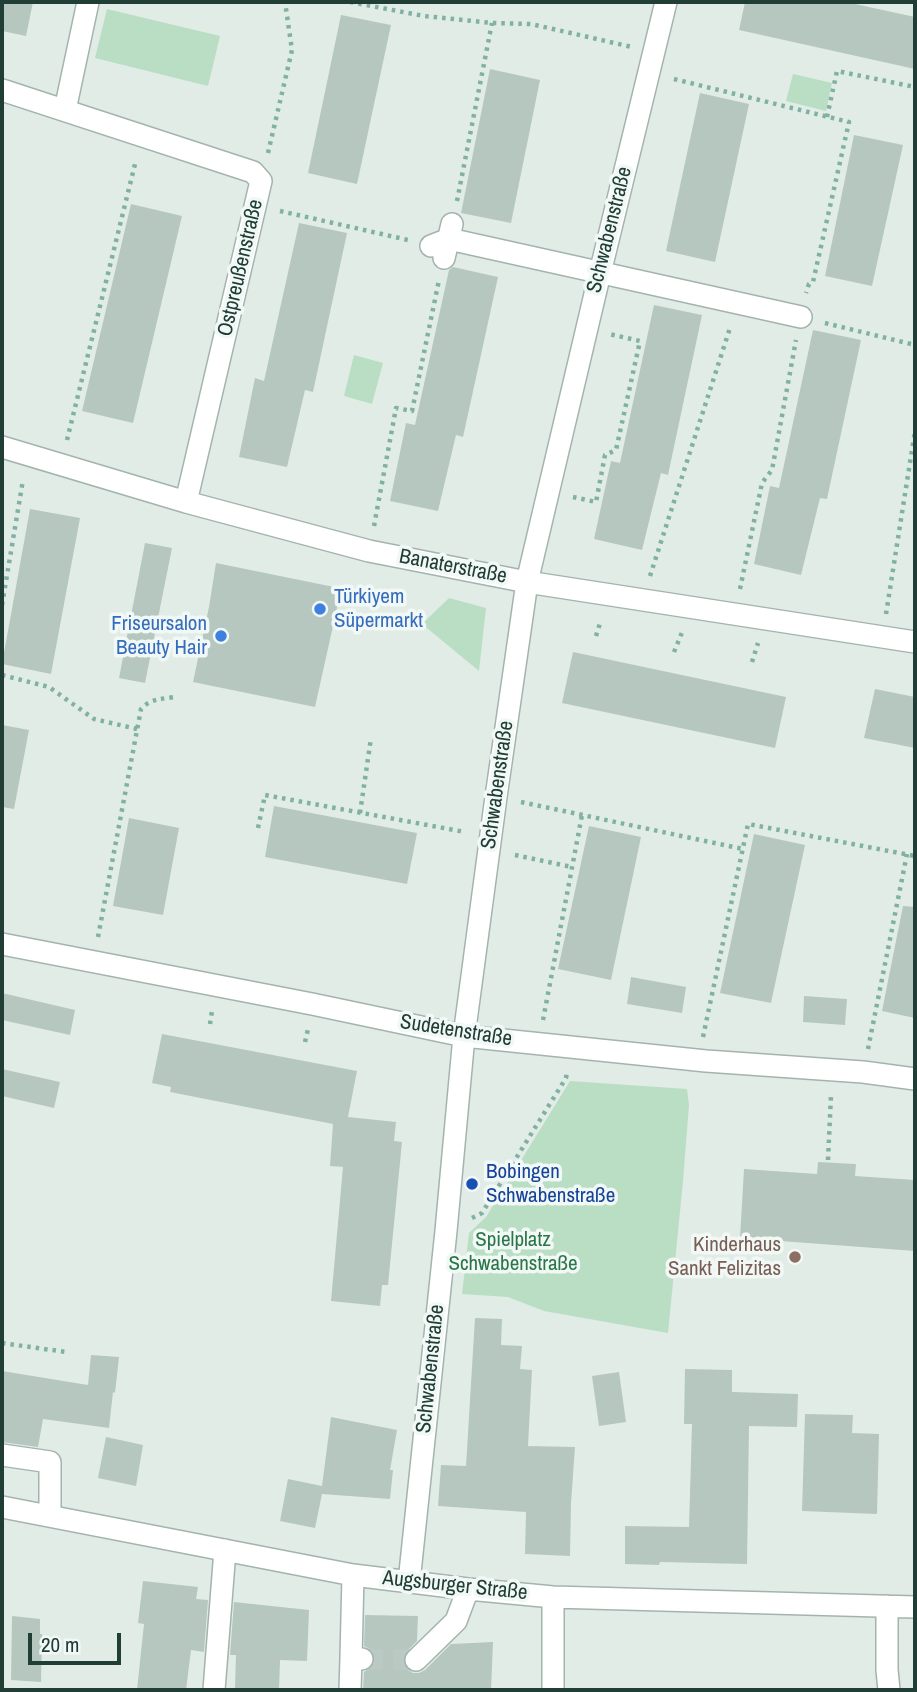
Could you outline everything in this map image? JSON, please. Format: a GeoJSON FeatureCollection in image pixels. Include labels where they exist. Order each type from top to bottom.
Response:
{"type":"FeatureCollection","features":[{"type":"Feature","properties":{"kind":"street"},"geometry":{"type":"LineString","coordinates":[[65,110],[88,2]]}},
{"type":"Feature","properties":{"kind":"street","name":"Schwabenstraße"},"geometry":{"type":"LineString","coordinates":[[409,1582],[464,1036],[527,582],[666,2]]}},
{"type":"Feature","properties":{"kind":"street","name":"Ostpreußenstraße"},"geometry":{"type":"LineString","coordinates":[[2,90],[253,172],[261,181],[186,502]]}},
{"type":"Feature","properties":{"kind":"street"},"geometry":{"type":"LineString","coordinates":[[444,242],[802,314]]}},
{"type":"Feature","properties":{"kind":"street","name":"Banaterstraße"},"geometry":{"type":"LineString","coordinates":[[2,447],[186,502],[369,551],[527,582],[915,642]]}},
{"type":"Feature","properties":{"kind":"street","name":"Sudetenstraße"},"geometry":{"type":"LineString","coordinates":[[2,944],[464,1036],[915,1079]]}},
{"type":"Feature","properties":{"kind":"street"},"geometry":{"type":"LineString","coordinates":[[2,1455],[50,1462],[50,1516]]}},
{"type":"Feature","properties":{"kind":"street","name":"Augsburger Straße"},"geometry":{"type":"LineString","coordinates":[[2,1507],[354,1574],[468,1589],[553,1597],[915,1607]]}},
{"type":"Feature","properties":{"kind":"street"},"geometry":{"type":"LineString","coordinates":[[214,1690],[225,1550]]}},
{"type":"Feature","properties":{"kind":"street"},"geometry":{"type":"LineString","coordinates":[[350,1690],[357,1658],[354,1574]]}},
{"type":"Feature","properties":{"kind":"street"},"geometry":{"type":"LineString","coordinates":[[416,1660],[456,1621],[468,1589]]}},
{"type":"Feature","properties":{"kind":"street"},"geometry":{"type":"LineString","coordinates":[[553,1597],[553,1690]]}},
{"type":"Feature","properties":{"kind":"street"},"geometry":{"type":"LineString","coordinates":[[887,1606],[889,1690]]}},
{"type":"Feature","properties":{"kind":"path"},"geometry":{"type":"LineString","coordinates":[[261,181],[292,50],[285,2]]}},
{"type":"Feature","properties":{"kind":"path"},"geometry":{"type":"LineString","coordinates":[[350,2],[424,16],[531,24],[849,122],[813,282],[808,284],[772,470],[762,483],[734,614]]}},
{"type":"Feature","properties":{"kind":"path"},"geometry":{"type":"LineString","coordinates":[[369,551],[396,408],[412,411],[444,242],[492,23]]}},
{"type":"Feature","properties":{"kind":"path"},"geometry":{"type":"LineString","coordinates":[[827,117],[837,71],[915,87]]}},
{"type":"Feature","properties":{"kind":"path"},"geometry":{"type":"LineString","coordinates":[[61,466],[142,135]]}},
{"type":"Feature","properties":{"kind":"path"},"geometry":{"type":"LineString","coordinates":[[256,205],[444,242]]}},
{"type":"Feature","properties":{"kind":"path"},"geometry":{"type":"LineString","coordinates":[[643,600],[738,303]]}},
{"type":"Feature","properties":{"kind":"path"},"geometry":{"type":"LineString","coordinates":[[802,314],[915,345]]}},
{"type":"Feature","properties":{"kind":"path"},"geometry":{"type":"LineString","coordinates":[[548,492],[596,502],[605,455],[616,450],[640,341],[586,330]]}},
{"type":"Feature","properties":{"kind":"path"},"geometry":{"type":"LineString","coordinates":[[883,637],[915,431]]}},
{"type":"Feature","properties":{"kind":"path"},"geometry":{"type":"LineString","coordinates":[[2,605],[27,455]]}},
{"type":"Feature","properties":{"kind":"path"},"geometry":{"type":"LineString","coordinates":[[2,675],[48,687],[94,719],[137,729]]}},
{"type":"Feature","properties":{"kind":"path"},"geometry":{"type":"LineString","coordinates":[[94,963],[141,709],[154,700],[174,697]]}},
{"type":"Feature","properties":{"kind":"path"},"geometry":{"type":"LineString","coordinates":[[360,813],[372,738]]}},
{"type":"Feature","properties":{"kind":"path"},"geometry":{"type":"LineString","coordinates":[[258,828],[265,795],[360,813],[489,843],[572,867]]}},
{"type":"Feature","properties":{"kind":"path"},"geometry":{"type":"LineString","coordinates":[[496,796],[743,849]]}},
{"type":"Feature","properties":{"kind":"path"},"geometry":{"type":"LineString","coordinates":[[538,1044],[582,815]]}},
{"type":"Feature","properties":{"kind":"path"},"geometry":{"type":"LineString","coordinates":[[698,1060],[748,824],[915,856]]}},
{"type":"Feature","properties":{"kind":"path"},"geometry":{"type":"LineString","coordinates":[[863,1072],[907,854]]}},
{"type":"Feature","properties":{"kind":"path"},"geometry":{"type":"LineString","coordinates":[[446,1231],[482,1213],[566,1078],[572,1048]]}},
{"type":"Feature","properties":{"kind":"path"},"geometry":{"type":"LineString","coordinates":[[828,1160],[832,1070]]}},
{"type":"Feature","properties":{"kind":"path"},"geometry":{"type":"LineString","coordinates":[[2,1343],[66,1352]]}},
{"type":"Feature","properties":{"kind":"green space"},"geometry":{"type":"Polygon","coordinates":[[[107,9],[220,36],[208,86],[95,58],[107,9]]]}},
{"type":"Feature","properties":{"kind":"green space"},"geometry":{"type":"Polygon","coordinates":[[[793,74],[832,83],[826,111],[786,101],[793,74]]]}},
{"type":"Feature","properties":{"kind":"green space"},"geometry":{"type":"Polygon","coordinates":[[[354,355],[383,363],[372,404],[344,396],[354,355]]]}},
{"type":"Feature","properties":{"kind":"green space"},"geometry":{"type":"Polygon","coordinates":[[[449,598],[486,608],[479,671],[422,624],[449,598]]]}},
{"type":"Feature","properties":{"kind":"green space","name":"Spielplatz Schwabenstraße"},"geometry":{"type":"Polygon","coordinates":[[[570,1081],[687,1089],[689,1105],[668,1333],[544,1311],[508,1297],[462,1294],[469,1233],[486,1217],[570,1081]]]}},
{"type":"Feature","properties":{"kind":"building"},"geometry":{"type":"Polygon","coordinates":[[[2,2],[33,2],[26,36],[2,31],[2,2]]]}},
{"type":"Feature","properties":{"kind":"building"},"geometry":{"type":"Polygon","coordinates":[[[745,2],[846,2],[915,17],[915,69],[739,30],[745,2]]]}},
{"type":"Feature","properties":{"kind":"building"},"geometry":{"type":"Polygon","coordinates":[[[341,15],[391,25],[357,184],[308,173],[341,15]]]}},
{"type":"Feature","properties":{"kind":"building"},"geometry":{"type":"Polygon","coordinates":[[[490,69],[540,80],[511,223],[461,213],[490,69]]]}},
{"type":"Feature","properties":{"kind":"building"},"geometry":{"type":"Polygon","coordinates":[[[700,93],[749,104],[715,262],[666,251],[700,93]]]}},
{"type":"Feature","properties":{"kind":"building"},"geometry":{"type":"Polygon","coordinates":[[[854,135],[903,145],[872,286],[825,276],[854,135]]]}},
{"type":"Feature","properties":{"kind":"building"},"geometry":{"type":"Polygon","coordinates":[[[131,204],[182,216],[133,423],[82,411],[131,204]]]}},
{"type":"Feature","properties":{"kind":"building"},"geometry":{"type":"Polygon","coordinates":[[[299,223],[347,233],[313,392],[305,390],[287,467],[239,457],[255,378],[264,381],[299,223]]]}},
{"type":"Feature","properties":{"kind":"building"},"geometry":{"type":"Polygon","coordinates":[[[453,267],[498,277],[463,437],[456,435],[438,511],[390,501],[406,423],[415,425],[449,270],[453,267]]]}},
{"type":"Feature","properties":{"kind":"building"},"geometry":{"type":"Polygon","coordinates":[[[654,305],[702,315],[668,475],[661,473],[642,550],[594,539],[611,461],[620,463],[654,305]]]}},
{"type":"Feature","properties":{"kind":"building"},"geometry":{"type":"Polygon","coordinates":[[[813,330],[861,340],[827,499],[820,498],[801,575],[754,564],[770,486],[779,488],[813,330]]]}},
{"type":"Feature","properties":{"kind":"building"},"geometry":{"type":"Polygon","coordinates":[[[30,509],[80,518],[51,674],[2,664],[30,509]]]}},
{"type":"Feature","properties":{"kind":"building"},"geometry":{"type":"Polygon","coordinates":[[[145,543],[172,548],[145,683],[119,678],[145,543]]]}},
{"type":"Feature","properties":{"kind":"building"},"geometry":{"type":"Polygon","coordinates":[[[216,563],[339,588],[315,707],[193,682],[216,563]]]}},
{"type":"Feature","properties":{"kind":"building"},"geometry":{"type":"Polygon","coordinates":[[[573,652],[786,697],[775,748],[562,703],[573,652]]]}},
{"type":"Feature","properties":{"kind":"building"},"geometry":{"type":"Polygon","coordinates":[[[875,689],[915,697],[915,748],[864,738],[875,689]]]}},
{"type":"Feature","properties":{"kind":"building"},"geometry":{"type":"Polygon","coordinates":[[[2,725],[29,730],[14,809],[2,807],[2,725]]]}},
{"type":"Feature","properties":{"kind":"building"},"geometry":{"type":"Polygon","coordinates":[[[274,806],[417,833],[407,884],[265,857],[274,806]]]}},
{"type":"Feature","properties":{"kind":"building"},"geometry":{"type":"Polygon","coordinates":[[[129,818],[179,828],[163,915],[113,906],[129,818]]]}},
{"type":"Feature","properties":{"kind":"building"},"geometry":{"type":"Polygon","coordinates":[[[589,826],[641,837],[611,980],[558,969],[589,826]]]}},
{"type":"Feature","properties":{"kind":"building"},"geometry":{"type":"Polygon","coordinates":[[[754,834],[805,845],[771,1003],[720,993],[754,834]]]}},
{"type":"Feature","properties":{"kind":"building"},"geometry":{"type":"Polygon","coordinates":[[[903,906],[915,907],[915,1018],[882,1011],[903,906]]]}},
{"type":"Feature","properties":{"kind":"building"},"geometry":{"type":"Polygon","coordinates":[[[631,977],[686,987],[682,1013],[627,1004],[631,977]]]}},
{"type":"Feature","properties":{"kind":"building"},"geometry":{"type":"Polygon","coordinates":[[[2,993],[75,1010],[70,1035],[2,1020],[2,993]]]}},
{"type":"Feature","properties":{"kind":"building"},"geometry":{"type":"Polygon","coordinates":[[[804,996],[847,999],[845,1025],[803,1022],[804,996]]]}},
{"type":"Feature","properties":{"kind":"building"},"geometry":{"type":"Polygon","coordinates":[[[162,1034],[357,1071],[348,1117],[396,1122],[394,1141],[402,1142],[388,1285],[382,1285],[380,1306],[331,1301],[343,1167],[330,1166],[333,1124],[170,1092],[171,1087],[152,1083],[162,1034]]]}},
{"type":"Feature","properties":{"kind":"building"},"geometry":{"type":"Polygon","coordinates":[[[2,1069],[60,1082],[54,1108],[2,1096],[2,1069]]]}},
{"type":"Feature","properties":{"kind":"building"},"geometry":{"type":"Polygon","coordinates":[[[818,1162],[856,1164],[855,1176],[915,1180],[915,1251],[740,1238],[744,1169],[817,1174],[818,1162]]]}},
{"type":"Feature","properties":{"kind":"building"},"geometry":{"type":"Polygon","coordinates":[[[475,1318],[502,1319],[501,1345],[522,1346],[520,1369],[532,1370],[528,1446],[575,1447],[570,1556],[525,1554],[526,1512],[438,1506],[441,1465],[466,1466],[475,1318]]]}},
{"type":"Feature","properties":{"kind":"building"},"geometry":{"type":"Polygon","coordinates":[[[91,1355],[119,1357],[109,1428],[43,1419],[38,1447],[2,1442],[2,1371],[88,1385],[91,1355]]]}},
{"type":"Feature","properties":{"kind":"building"},"geometry":{"type":"Polygon","coordinates":[[[685,1369],[732,1370],[732,1392],[798,1394],[797,1427],[749,1426],[747,1564],[625,1564],[625,1526],[689,1527],[692,1424],[684,1424],[685,1369]]]}},
{"type":"Feature","properties":{"kind":"building"},"geometry":{"type":"Polygon","coordinates":[[[619,1372],[626,1422],[599,1426],[592,1376],[619,1372]]]}},
{"type":"Feature","properties":{"kind":"building"},"geometry":{"type":"Polygon","coordinates":[[[805,1414],[853,1415],[852,1433],[879,1434],[877,1514],[802,1511],[805,1414]]]}},
{"type":"Feature","properties":{"kind":"building"},"geometry":{"type":"Polygon","coordinates":[[[331,1417],[397,1430],[390,1470],[393,1470],[390,1499],[322,1494],[315,1528],[280,1521],[288,1479],[322,1486],[331,1417]]]}},
{"type":"Feature","properties":{"kind":"building"},"geometry":{"type":"Polygon","coordinates":[[[106,1437],[143,1445],[136,1486],[98,1478],[106,1437]]]}},
{"type":"Feature","properties":{"kind":"building"},"geometry":{"type":"Polygon","coordinates":[[[143,1581],[198,1587],[196,1599],[208,1600],[204,1652],[191,1650],[186,1690],[137,1690],[144,1624],[138,1623],[143,1581]]]}},
{"type":"Feature","properties":{"kind":"building"},"geometry":{"type":"Polygon","coordinates":[[[234,1602],[309,1610],[307,1661],[280,1660],[279,1690],[235,1690],[236,1655],[230,1655],[234,1602]]]}},
{"type":"Feature","properties":{"kind":"building"},"geometry":{"type":"Polygon","coordinates":[[[365,1615],[418,1616],[417,1641],[403,1657],[406,1669],[413,1673],[425,1670],[451,1644],[493,1642],[491,1690],[363,1690],[364,1672],[372,1667],[375,1660],[374,1653],[364,1646],[365,1615]]]}},
{"type":"Feature","properties":{"kind":"building"},"geometry":{"type":"Polygon","coordinates":[[[12,1616],[40,1619],[41,1682],[11,1680],[12,1616]]]}},
{"type":"Feature","properties":{"kind":"tunnel"},"geometry":{"type":"LineString","coordinates":[[362,1659],[416,1660]]}},
{"type":"Feature","properties":{"kind":"place","name":"Türkiyem Süpermarkt"},"geometry":{"type":"Point","coordinates":[320,609]}},
{"type":"Feature","properties":{"kind":"place","name":"Friseursalon Beauty Hair"},"geometry":{"type":"Point","coordinates":[221,636]}},
{"type":"Feature","properties":{"kind":"place","name":"Bobingen Schwabenstraße"},"geometry":{"type":"Point","coordinates":[472,1184]}},
{"type":"Feature","properties":{"kind":"place","name":"Kinderhaus Sankt Felizitas"},"geometry":{"type":"Point","coordinates":[795,1257]}}]}
